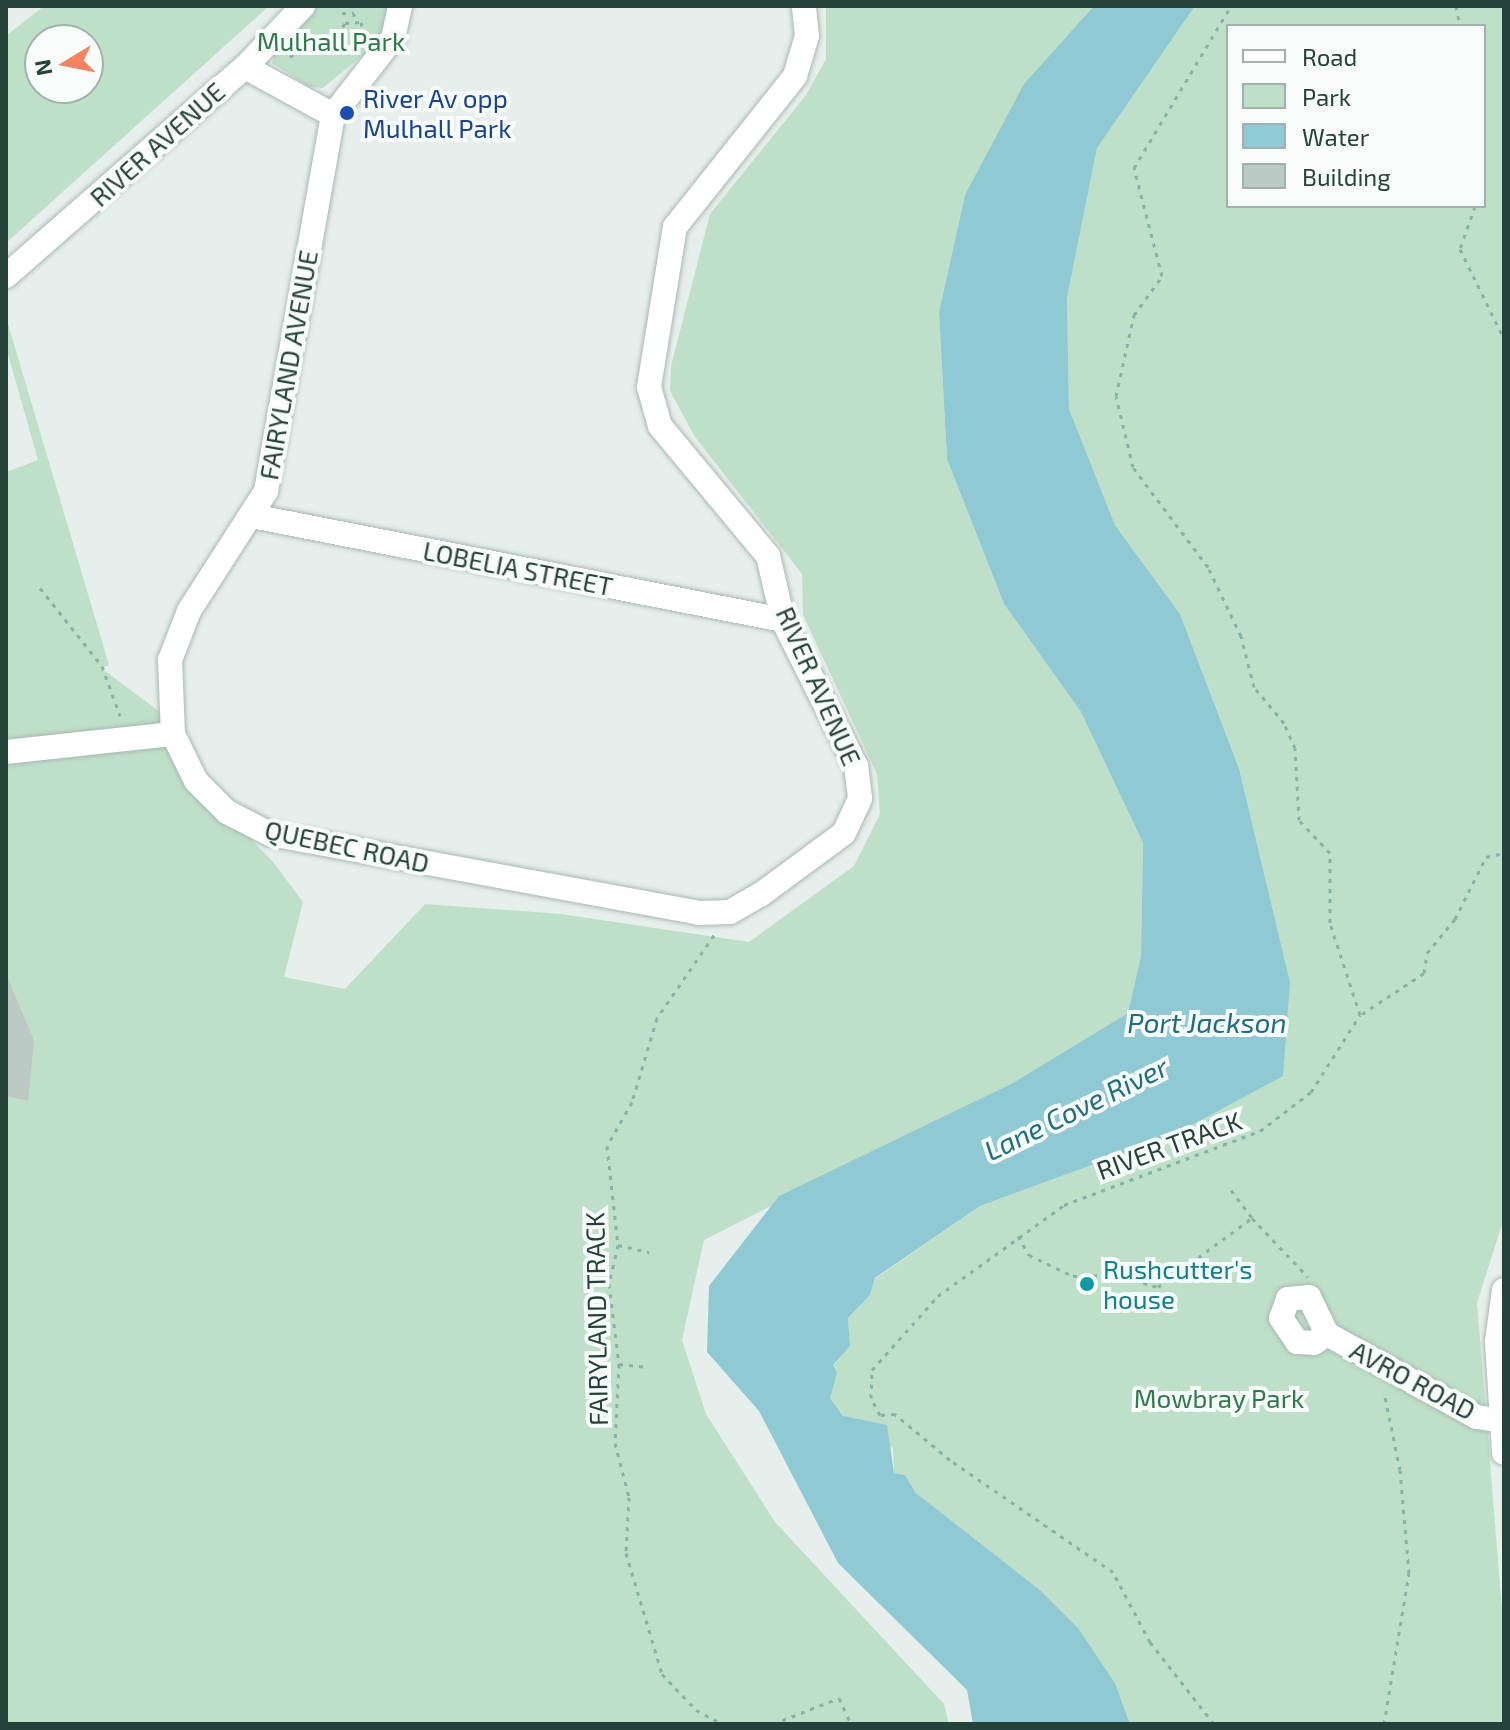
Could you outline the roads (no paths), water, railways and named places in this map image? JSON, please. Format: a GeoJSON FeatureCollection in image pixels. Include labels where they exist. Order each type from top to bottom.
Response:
{"type":"FeatureCollection","features":[{"type":"Feature","properties":{"kind":"street","name":"RIVER AVENUE"},"geometry":{"type":"LineString","coordinates":[[6,276],[245,67],[303,6]]}},
{"type":"Feature","properties":{"kind":"street"},"geometry":{"type":"LineString","coordinates":[[245,67],[333,115],[393,38],[400,6]]}},
{"type":"Feature","properties":{"kind":"street","name":"RIVER AVENUE"},"geometry":{"type":"LineString","coordinates":[[730,912],[844,833],[860,798],[856,766],[783,620],[768,556],[660,426],[649,387],[675,227],[795,76],[807,36],[804,6]]}},
{"type":"Feature","properties":{"kind":"street","name":"FAIRYLAND AVENUE"},"geometry":{"type":"LineString","coordinates":[[173,734],[170,660],[189,611],[266,491],[333,115]]}},
{"type":"Feature","properties":{"kind":"street","name":"LOBELIA STREET"},"geometry":{"type":"LineString","coordinates":[[252,516],[783,620]]}},
{"type":"Feature","properties":{"kind":"street"},"geometry":{"type":"LineString","coordinates":[[6,752],[129,743],[173,734]]}},
{"type":"Feature","properties":{"kind":"street","name":"QUEBEC ROAD"},"geometry":{"type":"LineString","coordinates":[[173,734],[196,781],[227,812],[270,834],[699,913],[730,912]]}},
{"type":"Feature","properties":{"kind":"street"},"geometry":{"type":"LineString","coordinates":[[1504,1290],[1497,1342],[1504,1453]]}},
{"type":"Feature","properties":{"kind":"street","name":"AVRO ROAD"},"geometry":{"type":"LineString","coordinates":[[1327,1334],[1305,1344],[1284,1331],[1288,1299],[1309,1297],[1327,1334],[1477,1417],[1501,1421]]}},
{"type":"Feature","properties":{"kind":"water","name":"Port Jackson"},"geometry":{"type":"Polygon","coordinates":[[[1094,6],[1195,6],[1097,148],[1067,298],[1069,409],[1115,525],[1180,614],[1239,768],[1290,982],[1283,1076],[1171,1136],[980,1206],[875,1278],[870,1295],[848,1318],[850,1346],[833,1365],[837,1373],[830,1398],[843,1416],[887,1425],[894,1473],[905,1475],[916,1493],[1040,1590],[1079,1629],[1115,1683],[1130,1724],[973,1724],[967,1690],[838,1563],[759,1411],[707,1352],[709,1286],[779,1196],[1011,1084],[1128,1013],[1141,956],[1143,843],[1081,712],[1004,604],[947,459],[939,312],[965,195],[1024,84],[1094,6]]]}},
{"type":"Feature","properties":{"kind":"place","name":"River Av opp Mulhall Park"},"geometry":{"type":"Point","coordinates":[347,113]}},
{"type":"Feature","properties":{"kind":"place","name":"Rushcutter's house"},"geometry":{"type":"Point","coordinates":[1087,1284]}},
{"type":"Feature","properties":{"kind":"park label","name":"Mulhall Park"},"geometry":{"type":"Point","coordinates":[331,41]}},
{"type":"Feature","properties":{"kind":"park label","name":"Mowbray Park"},"geometry":{"type":"Point","coordinates":[1219,1398]}},
{"type":"Feature","properties":{"kind":"water label","name":"Lane Cove River"},"geometry":{"type":"Point","coordinates":[1076,1108]}}]}
